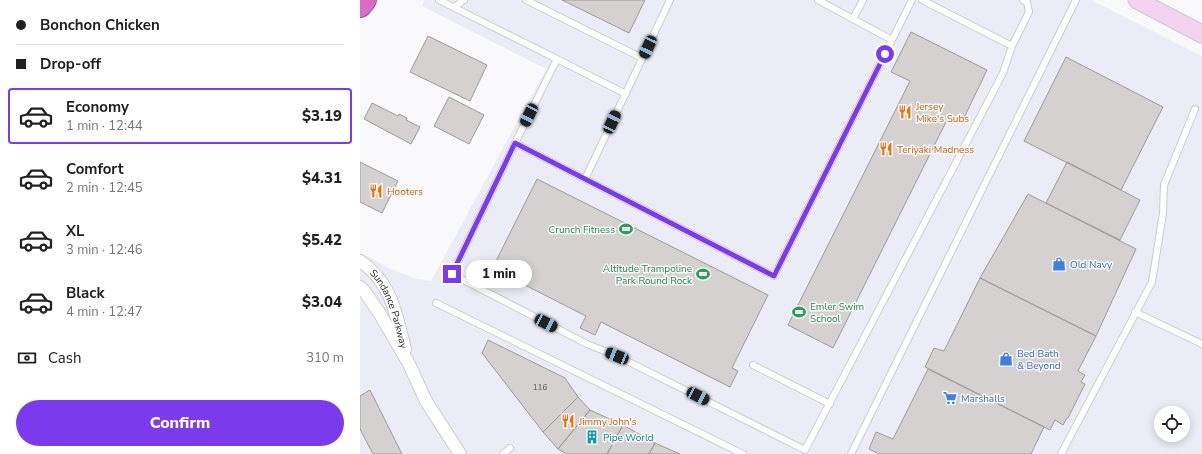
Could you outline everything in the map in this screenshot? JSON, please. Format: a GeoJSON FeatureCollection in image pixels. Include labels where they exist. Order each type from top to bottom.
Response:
{"type":"FeatureCollection","features":[{"type":"Feature","properties":{"kind":"highway"},"geometry":{"type":"LineString","coordinates":[[360,6],[365,0]]}},
{"type":"Feature","properties":{"kind":"main road"},"geometry":{"type":"LineString","coordinates":[[1137,0],[1202,34]]}},
{"type":"Feature","properties":{"kind":"street","name":"Sundance Parkway"},"geometry":{"type":"LineString","coordinates":[[360,261],[376,274],[384,285],[395,310],[409,364]]}},
{"type":"Feature","properties":{"kind":"street","name":"Sundance Parkway"},"geometry":{"type":"LineString","coordinates":[[360,287],[380,314],[409,364],[426,401],[460,454]]}},
{"type":"Feature","properties":{"kind":"lane"},"geometry":{"type":"LineString","coordinates":[[439,0],[626,94]]}},
{"type":"Feature","properties":{"kind":"lane"},"geometry":{"type":"LineString","coordinates":[[454,7],[464,0]]}},
{"type":"Feature","properties":{"kind":"lane"},"geometry":{"type":"LineString","coordinates":[[526,0],[642,58]]}},
{"type":"Feature","properties":{"kind":"lane"},"geometry":{"type":"LineString","coordinates":[[585,179],[670,0]]}},
{"type":"Feature","properties":{"kind":"lane"},"geometry":{"type":"LineString","coordinates":[[818,0],[892,40]]}},
{"type":"Feature","properties":{"kind":"lane"},"geometry":{"type":"LineString","coordinates":[[853,19],[863,0]]}},
{"type":"Feature","properties":{"kind":"lane"},"geometry":{"type":"LineString","coordinates":[[515,143],[774,276],[912,0]]}},
{"type":"Feature","properties":{"kind":"lane"},"geometry":{"type":"LineString","coordinates":[[922,0],[1012,46]]}},
{"type":"Feature","properties":{"kind":"lane"},"geometry":{"type":"LineString","coordinates":[[557,58],[452,274],[587,344],[617,356],[806,450],[1003,73],[1012,46],[1029,12],[1026,2],[1023,0]]}},
{"type":"Feature","properties":{"kind":"lane"},"geometry":{"type":"LineString","coordinates":[[851,454],[1076,0]]}},
{"type":"Feature","properties":{"kind":"lane"},"geometry":{"type":"LineString","coordinates":[[1061,454],[1152,282],[1163,213],[1164,185],[1195,109]]}},
{"type":"Feature","properties":{"kind":"lane"},"geometry":{"type":"LineString","coordinates":[[436,303],[743,454]]}},
{"type":"Feature","properties":{"kind":"lane"},"geometry":{"type":"LineString","coordinates":[[1135,312],[1202,344]]}},
{"type":"Feature","properties":{"kind":"lane"},"geometry":{"type":"LineString","coordinates":[[753,365],[830,404]]}},
{"type":"Feature","properties":{"kind":"lane"},"geometry":{"type":"LineString","coordinates":[[503,454],[510,448]]}},
{"type":"Feature","properties":{"kind":"shaded area"},"geometry":{"type":"Polygon","coordinates":[[[424,0],[1091,0],[1202,56],[1202,454],[360,454],[360,252],[391,269],[417,279],[431,281],[546,69],[422,6],[424,0]]]}},
{"type":"Feature","properties":{"kind":"building"},"geometry":{"type":"Polygon","coordinates":[[[562,0],[645,0],[629,33],[562,0]]]}},
{"type":"Feature","properties":{"kind":"building"},"geometry":{"type":"Polygon","coordinates":[[[911,32],[987,70],[963,120],[950,114],[833,348],[788,325],[910,81],[891,72],[911,32]]]}},
{"type":"Feature","properties":{"kind":"building"},"geometry":{"type":"Polygon","coordinates":[[[428,36],[487,65],[470,101],[410,72],[428,36]]]}},
{"type":"Feature","properties":{"kind":"building"},"geometry":{"type":"Polygon","coordinates":[[[1066,57],[1163,107],[1121,190],[1024,141],[1066,57]]]}},
{"type":"Feature","properties":{"kind":"building"},"geometry":{"type":"Polygon","coordinates":[[[449,97],[484,115],[469,144],[434,126],[449,97]]]}},
{"type":"Feature","properties":{"kind":"building"},"geometry":{"type":"Polygon","coordinates":[[[372,103],[398,116],[399,114],[407,118],[406,120],[420,127],[411,144],[364,119],[372,103]]]}},
{"type":"Feature","properties":{"kind":"building","name":"Hooters"},"geometry":{"type":"Polygon","coordinates":[[[360,162],[398,181],[382,213],[360,202],[360,162]]]}},
{"type":"Feature","properties":{"kind":"building"},"geometry":{"type":"Polygon","coordinates":[[[1067,162],[1140,200],[1120,240],[1046,203],[1067,162]]]}},
{"type":"Feature","properties":{"kind":"building"},"geometry":{"type":"Polygon","coordinates":[[[537,179],[768,295],[732,368],[738,371],[730,387],[601,322],[595,335],[580,328],[586,316],[503,274],[497,287],[486,281],[537,179]]]}},
{"type":"Feature","properties":{"kind":"building","name":"Old Navy"},"geometry":{"type":"Polygon","coordinates":[[[1028,194],[1136,249],[1096,336],[980,278],[1028,194]]]}},
{"type":"Feature","properties":{"kind":"building","name":"Bed Bath & Beyond"},"geometry":{"type":"Polygon","coordinates":[[[980,278],[1096,336],[1078,371],[1085,375],[1081,382],[1085,384],[1063,425],[1055,420],[1050,430],[925,367],[934,348],[944,351],[980,278]]]}},
{"type":"Feature","properties":{"kind":"building"},"geometry":{"type":"Polygon","coordinates":[[[488,340],[565,378],[578,397],[543,432],[482,353],[488,340]]]}},
{"type":"Feature","properties":{"kind":"building","name":"Marshalls"},"geometry":{"type":"Polygon","coordinates":[[[928,369],[1044,427],[1031,454],[879,454],[869,449],[876,432],[893,439],[928,369]]]}},
{"type":"Feature","properties":{"kind":"building"},"geometry":{"type":"Polygon","coordinates":[[[370,390],[402,454],[373,454],[360,429],[360,396],[370,390]]]}},
{"type":"Feature","properties":{"kind":"building","name":"Jimmy John's"},"geometry":{"type":"Polygon","coordinates":[[[578,397],[590,410],[558,449],[543,432],[578,397]]]}},
{"type":"Feature","properties":{"kind":"building","name":"Pipe World"},"geometry":{"type":"Polygon","coordinates":[[[590,410],[623,425],[607,454],[567,454],[558,449],[590,410]]]}},
{"type":"Feature","properties":{"kind":"building"},"geometry":{"type":"Polygon","coordinates":[[[623,425],[655,443],[649,454],[607,454],[623,425]]]}},
{"type":"Feature","properties":{"kind":"building"},"geometry":{"type":"Polygon","coordinates":[[[655,443],[680,454],[649,454],[655,443]]]}},
{"type":"Feature","properties":{"kind":"place","name":"Jersey Mike's Subs"},"geometry":{"type":"Point","coordinates":[905,112]}},
{"type":"Feature","properties":{"kind":"place","name":"Teriyaki Madness"},"geometry":{"type":"Point","coordinates":[886,149]}},
{"type":"Feature","properties":{"kind":"place","name":"Hooters"},"geometry":{"type":"Point","coordinates":[376,191]}},
{"type":"Feature","properties":{"kind":"place","name":"Crunch Fitness"},"geometry":{"type":"Point","coordinates":[626,229]}},
{"type":"Feature","properties":{"kind":"place","name":"Old Navy"},"geometry":{"type":"Point","coordinates":[1059,264]}},
{"type":"Feature","properties":{"kind":"place","name":"Altitude Trampoline Park Round Rock"},"geometry":{"type":"Point","coordinates":[703,274]}},
{"type":"Feature","properties":{"kind":"place","name":"Emler Swim School"},"geometry":{"type":"Point","coordinates":[799,312]}},
{"type":"Feature","properties":{"kind":"place","name":"Bed Bath & Beyond"},"geometry":{"type":"Point","coordinates":[1006,359]}},
{"type":"Feature","properties":{"kind":"place","name":"Marshalls"},"geometry":{"type":"Point","coordinates":[950,398]}},
{"type":"Feature","properties":{"kind":"place","name":"Jimmy John's"},"geometry":{"type":"Point","coordinates":[568,421]}},
{"type":"Feature","properties":{"kind":"place","name":"Pipe World"},"geometry":{"type":"Point","coordinates":[592,437]}},
{"type":"Feature","properties":{"kind":"route"},"geometry":{"type":"LineString","coordinates":[[452,274],[515,143],[774,276],[885,54]]}}]}
